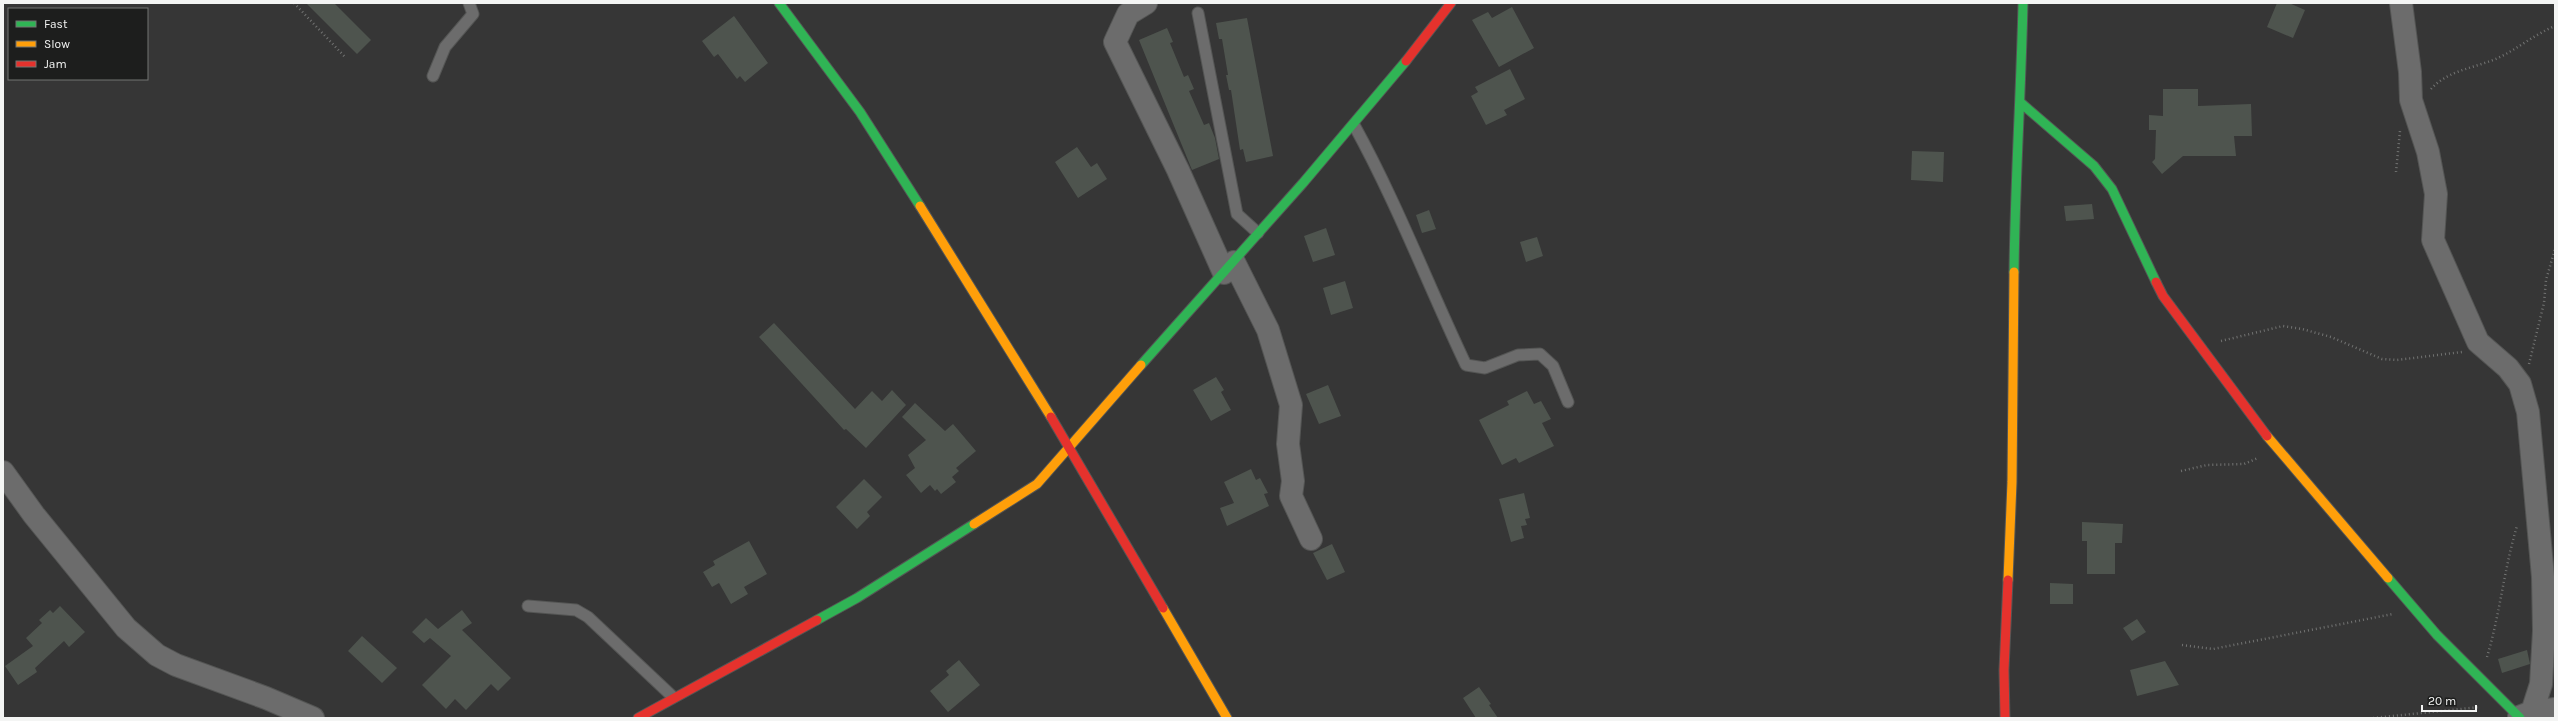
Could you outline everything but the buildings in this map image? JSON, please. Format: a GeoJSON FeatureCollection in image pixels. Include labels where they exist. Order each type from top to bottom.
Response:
{"type":"FeatureCollection","features":[{"type":"Feature","properties":{"kind":"street"},"geometry":{"type":"LineString","coordinates":[[779,3],[860,112],[962,272],[1069,447],[1227,718]]}},
{"type":"Feature","properties":{"kind":"street"},"geometry":{"type":"LineString","coordinates":[[1146,3],[1128,14],[1115,42],[1178,170],[1229,267],[1268,330],[1291,405],[1288,444],[1293,481],[1291,496],[1311,540]]}},
{"type":"Feature","properties":{"kind":"street"},"geometry":{"type":"LineString","coordinates":[[638,718],[673,697],[857,598],[1037,484],[1057,466],[1069,447],[1354,125],[1407,62],[1451,3]]}},
{"type":"Feature","properties":{"kind":"street"},"geometry":{"type":"LineString","coordinates":[[2005,718],[2004,670],[2012,482],[2015,176],[2020,102],[2023,3]]}},
{"type":"Feature","properties":{"kind":"street"},"geometry":{"type":"LineString","coordinates":[[2401,3],[2414,108],[2428,152],[2436,194],[2433,240],[2478,342],[2508,368],[2520,384],[2528,412],[2543,577],[2544,631],[2541,684],[2519,712]]}},
{"type":"Feature","properties":{"kind":"street"},"geometry":{"type":"LineString","coordinates":[[2020,102],[2094,166],[2112,189],[2162,296],[2276,449],[2415,610],[2481,679],[2519,712],[2555,710]]}},
{"type":"Feature","properties":{"kind":"street"},"geometry":{"type":"LineString","coordinates":[[3,472],[34,515],[126,628],[141,643],[176,665],[266,698],[313,718]]}},
{"type":"Feature","properties":{"kind":"lane"},"geometry":{"type":"LineString","coordinates":[[433,76],[445,47],[470,20],[473,14],[470,3]]}},
{"type":"Feature","properties":{"kind":"lane"},"geometry":{"type":"LineString","coordinates":[[1198,13],[1237,214],[1258,232]]}},
{"type":"Feature","properties":{"kind":"lane"},"geometry":{"type":"LineString","coordinates":[[1354,125],[1378,169],[1410,237],[1426,281],[1466,365],[1485,368],[1518,354],[1540,354],[1553,366],[1568,402]]}},
{"type":"Feature","properties":{"kind":"lane"},"geometry":{"type":"LineString","coordinates":[[528,606],[576,610],[588,617],[673,697]]}},
{"type":"Feature","properties":{"kind":"path"},"geometry":{"type":"LineString","coordinates":[[294,3],[345,57]]}},
{"type":"Feature","properties":{"kind":"path"},"geometry":{"type":"LineString","coordinates":[[2396,172],[2399,133],[2406,117],[2439,80],[2503,56],[2530,37],[2555,26]]}},
{"type":"Feature","properties":{"kind":"path"},"geometry":{"type":"LineString","coordinates":[[2520,384],[2528,370],[2544,303],[2546,280],[2555,249]]}},
{"type":"Feature","properties":{"kind":"path"},"geometry":{"type":"LineString","coordinates":[[2198,346],[2283,326],[2302,329],[2331,337],[2382,359],[2397,360],[2487,351]]}},
{"type":"Feature","properties":{"kind":"path"},"geometry":{"type":"LineString","coordinates":[[2181,471],[2206,465],[2244,464],[2276,449]]}},
{"type":"Feature","properties":{"kind":"path"},"geometry":{"type":"LineString","coordinates":[[2481,679],[2494,632],[2509,553],[2520,519]]}},
{"type":"Feature","properties":{"kind":"path"},"geometry":{"type":"LineString","coordinates":[[2182,645],[2213,649],[2415,610]]}},
{"type":"Feature","properties":{"kind":"path"},"geometry":{"type":"LineString","coordinates":[[2373,718],[2519,712]]}},
{"type":"Feature","properties":{"kind":"traffic: fast"},"geometry":{"type":"LineString","coordinates":[[779,3],[860,112],[920,206]]}},
{"type":"Feature","properties":{"kind":"traffic: fast"},"geometry":{"type":"LineString","coordinates":[[2014,272],[2023,3]]}},
{"type":"Feature","properties":{"kind":"traffic: fast"},"geometry":{"type":"LineString","coordinates":[[1141,365],[1303,183],[1406,61]]}},
{"type":"Feature","properties":{"kind":"traffic: fast"},"geometry":{"type":"LineString","coordinates":[[2021,103],[2094,166],[2112,189],[2156,282]]}},
{"type":"Feature","properties":{"kind":"traffic: fast"},"geometry":{"type":"LineString","coordinates":[[817,620],[857,598],[974,524]]}},
{"type":"Feature","properties":{"kind":"traffic: fast"},"geometry":{"type":"LineString","coordinates":[[2388,578],[2437,635],[2520,718]]}},
{"type":"Feature","properties":{"kind":"traffic: slow"},"geometry":{"type":"LineString","coordinates":[[920,206],[1051,417]]}},
{"type":"Feature","properties":{"kind":"traffic: slow"},"geometry":{"type":"LineString","coordinates":[[2008,580],[2012,482],[2014,272]]}},
{"type":"Feature","properties":{"kind":"traffic: slow"},"geometry":{"type":"LineString","coordinates":[[974,524],[1037,484],[1141,365]]}},
{"type":"Feature","properties":{"kind":"traffic: slow"},"geometry":{"type":"LineString","coordinates":[[2267,436],[2388,578]]}},
{"type":"Feature","properties":{"kind":"traffic: slow"},"geometry":{"type":"LineString","coordinates":[[1163,608],[1227,718]]}},
{"type":"Feature","properties":{"kind":"traffic: jam"},"geometry":{"type":"LineString","coordinates":[[1406,61],[1451,3]]}},
{"type":"Feature","properties":{"kind":"traffic: jam"},"geometry":{"type":"LineString","coordinates":[[2156,282],[2163,296],[2267,436]]}},
{"type":"Feature","properties":{"kind":"traffic: jam"},"geometry":{"type":"LineString","coordinates":[[1051,417],[1163,608]]}},
{"type":"Feature","properties":{"kind":"traffic: jam"},"geometry":{"type":"LineString","coordinates":[[2005,718],[2004,670],[2008,580]]}},
{"type":"Feature","properties":{"kind":"traffic: jam"},"geometry":{"type":"LineString","coordinates":[[638,718],[817,620]]}}]}
